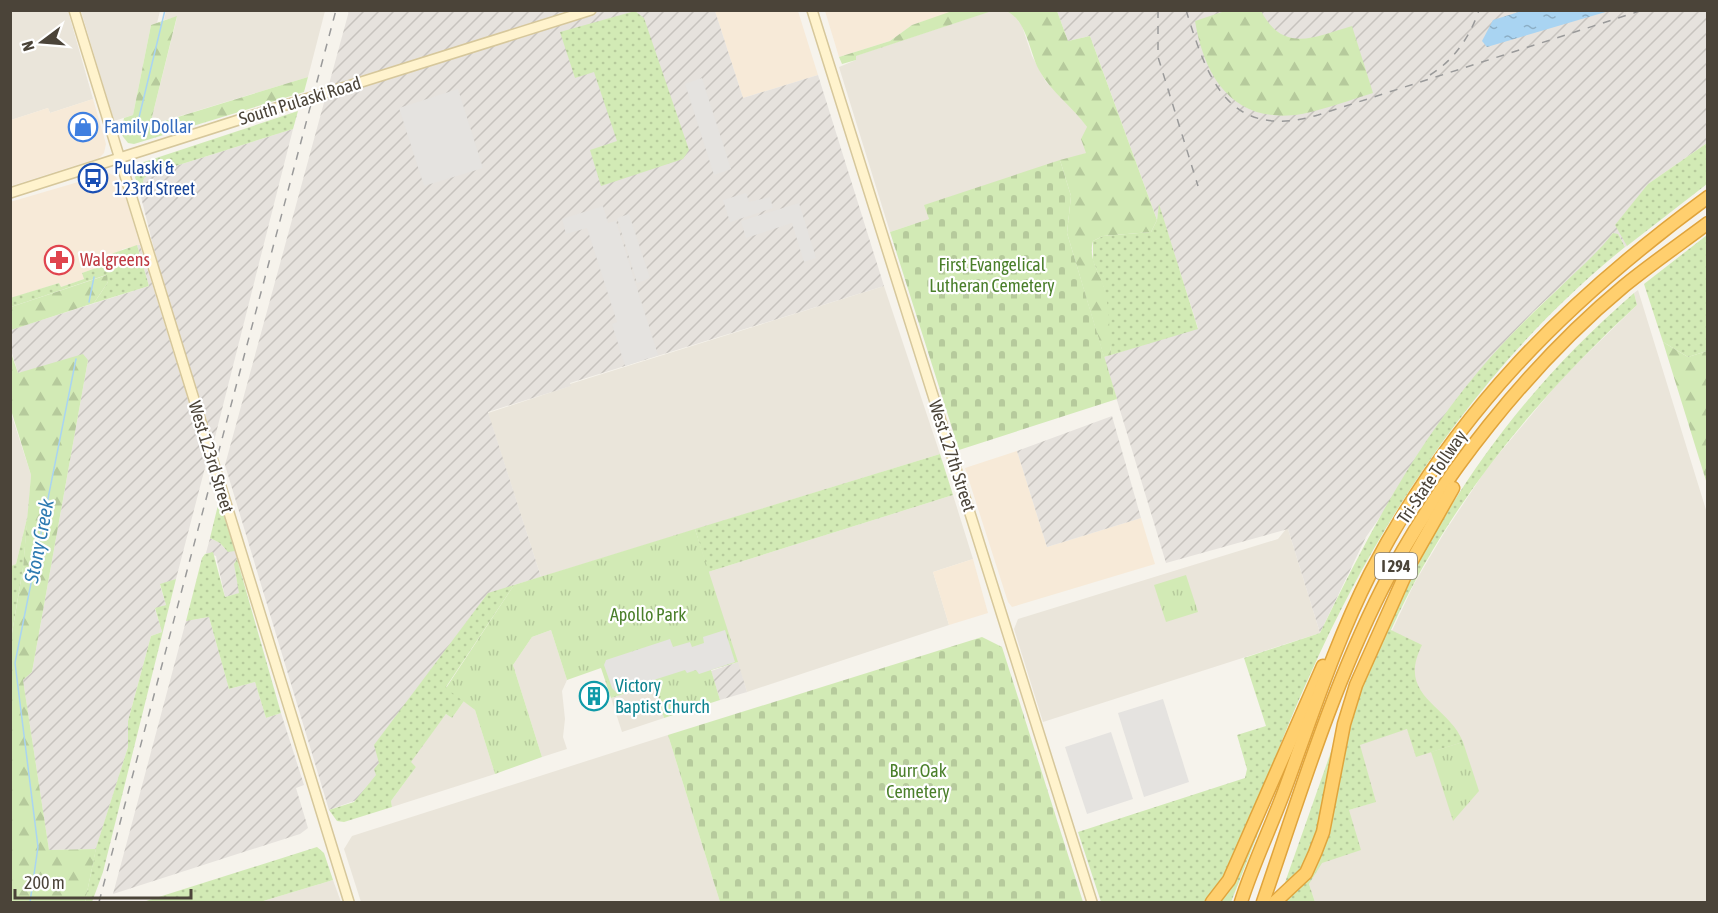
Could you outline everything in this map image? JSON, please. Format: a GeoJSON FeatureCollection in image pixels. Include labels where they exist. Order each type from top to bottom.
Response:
{"type":"FeatureCollection","features":[{"type":"Feature","properties":{"kind":"highway","name":"Tri-State Tollway"},"geometry":{"type":"LineString","coordinates":[[1239,903],[1285,789],[1334,654],[1370,574],[1412,503],[1500,380],[1538,340],[1617,266],[1707,197]]}},
{"type":"Feature","properties":{"kind":"highway","name":"Tri-State Tollway"},"geometry":{"type":"LineString","coordinates":[[1263,903],[1338,690],[1382,588],[1423,519],[1511,397],[1548,357],[1623,287],[1707,223]]}},
{"type":"Feature","properties":{"kind":"highway"},"geometry":{"type":"LineString","coordinates":[[1275,903],[1306,873],[1323,832],[1344,724],[1356,685],[1411,562],[1482,438]]}},
{"type":"Feature","properties":{"kind":"highway"},"geometry":{"type":"LineString","coordinates":[[1212,903],[1229,880],[1319,669],[1334,654]]}},
{"type":"Feature","properties":{"kind":"main road","name":"West 123rd Street"},"geometry":{"type":"LineString","coordinates":[[74,10],[349,903]]}},
{"type":"Feature","properties":{"kind":"main road","name":"South Pulaski Road"},"geometry":{"type":"LineString","coordinates":[[10,193],[591,10]]}},
{"type":"Feature","properties":{"kind":"main road","name":"West 127th Street"},"geometry":{"type":"LineString","coordinates":[[812,10],[1092,903]]}},
{"type":"Feature","properties":{"kind":"shaded area"},"geometry":{"type":"Polygon","coordinates":[[[11,11],[68,11],[93,99],[50,113],[48,108],[11,120],[11,11]]]}},
{"type":"Feature","properties":{"kind":"shaded area"},"geometry":{"type":"Polygon","coordinates":[[[81,11],[160,11],[157,23],[151,25],[133,115],[114,121],[81,11]]]}},
{"type":"Feature","properties":{"kind":"shaded area"},"geometry":{"type":"Polygon","coordinates":[[[166,11],[325,11],[308,77],[154,124],[152,117],[177,17],[164,20],[166,11]]]}},
{"type":"Feature","properties":{"kind":"shaded area"},"geometry":{"type":"Polygon","coordinates":[[[349,11],[715,11],[743,98],[818,75],[884,286],[570,383],[571,386],[488,412],[541,577],[514,585],[365,797],[329,810],[225,465],[349,11]]]}},
{"type":"Feature","properties":{"kind":"shaded area"},"geometry":{"type":"Polygon","coordinates":[[[715,11],[798,11],[818,75],[743,98],[715,11]]]}},
{"type":"Feature","properties":{"kind":"shaded area"},"geometry":{"type":"Polygon","coordinates":[[[825,11],[955,11],[912,25],[890,41],[839,57],[825,11]]]}},
{"type":"Feature","properties":{"kind":"shaded area"},"geometry":{"type":"Polygon","coordinates":[[[991,11],[1006,11],[1013,14],[1022,26],[1032,56],[1046,82],[1075,110],[1087,127],[1087,153],[925,205],[929,219],[890,232],[839,67],[856,60],[855,56],[991,11]]]}},
{"type":"Feature","properties":{"kind":"shaded area"},"geometry":{"type":"Polygon","coordinates":[[[1057,11],[1707,11],[1707,143],[1648,184],[1623,232],[1627,246],[1625,247],[1621,239],[1613,233],[1601,249],[1533,312],[1496,351],[1366,537],[1320,633],[1288,529],[1166,563],[1104,357],[1198,328],[1159,206],[1157,220],[1090,36],[1068,41],[1057,11]]]}},
{"type":"Feature","properties":{"kind":"shaded area"},"geometry":{"type":"Polygon","coordinates":[[[702,78],[731,169],[714,175],[685,84],[702,78]]]}},
{"type":"Feature","properties":{"kind":"shaded area"},"geometry":{"type":"Polygon","coordinates":[[[458,89],[483,168],[424,186],[399,108],[458,89]]]}},
{"type":"Feature","properties":{"kind":"shaded area"},"geometry":{"type":"Polygon","coordinates":[[[93,99],[106,144],[104,153],[99,158],[11,186],[11,120],[48,108],[50,113],[93,99]]]}},
{"type":"Feature","properties":{"kind":"shaded area"},"geometry":{"type":"Polygon","coordinates":[[[293,129],[213,445],[157,261],[140,193],[144,178],[150,174],[293,129]]]}},
{"type":"Feature","properties":{"kind":"shaded area"},"geometry":{"type":"Polygon","coordinates":[[[109,173],[116,177],[123,189],[140,245],[123,249],[105,260],[104,265],[82,273],[84,279],[61,287],[59,283],[11,298],[10,202],[109,173]]]}},
{"type":"Feature","properties":{"kind":"shaded area"},"geometry":{"type":"Polygon","coordinates":[[[746,193],[749,202],[770,197],[773,208],[730,222],[723,200],[746,193]]]}},
{"type":"Feature","properties":{"kind":"shaded area"},"geometry":{"type":"Polygon","coordinates":[[[799,203],[816,258],[804,262],[792,223],[746,238],[741,221],[799,203]]]}},
{"type":"Feature","properties":{"kind":"shaded area"},"geometry":{"type":"Polygon","coordinates":[[[603,206],[608,223],[616,221],[658,355],[625,366],[612,324],[617,322],[587,228],[566,234],[562,219],[603,206]]]}},
{"type":"Feature","properties":{"kind":"shaded area"},"geometry":{"type":"Polygon","coordinates":[[[629,214],[650,278],[637,283],[617,218],[629,214]]]}},
{"type":"Feature","properties":{"kind":"shaded area"},"geometry":{"type":"Polygon","coordinates":[[[137,245],[140,245],[207,460],[176,579],[160,585],[166,605],[155,609],[162,632],[151,636],[128,721],[128,747],[96,849],[49,850],[23,680],[32,672],[88,360],[18,373],[11,350],[10,330],[149,286],[137,245]]]}},
{"type":"Feature","properties":{"kind":"shaded area"},"geometry":{"type":"Polygon","coordinates":[[[884,286],[940,454],[541,577],[488,413],[570,386],[570,384],[884,286]]]}},
{"type":"Feature","properties":{"kind":"shaded area"},"geometry":{"type":"Polygon","coordinates":[[[1638,290],[1707,513],[1707,902],[1315,902],[1309,884],[1349,810],[1368,804],[1353,757],[1373,671],[1414,584],[1487,468],[1563,377],[1637,305],[1634,293],[1638,290]]]}},
{"type":"Feature","properties":{"kind":"shaded area"},"geometry":{"type":"Polygon","coordinates":[[[10,410],[31,475],[28,514],[16,564],[11,566],[10,410]]]}},
{"type":"Feature","properties":{"kind":"shaded area"},"geometry":{"type":"Polygon","coordinates":[[[1112,416],[1141,518],[1047,547],[1017,451],[1112,416]]]}},
{"type":"Feature","properties":{"kind":"shaded area"},"geometry":{"type":"Polygon","coordinates":[[[1017,451],[1047,547],[1141,518],[1155,564],[1012,607],[1008,602],[965,468],[1017,451]]]}},
{"type":"Feature","properties":{"kind":"shaded area"},"geometry":{"type":"Polygon","coordinates":[[[953,495],[973,559],[933,572],[949,625],[747,692],[708,572],[953,495]]]}},
{"type":"Feature","properties":{"kind":"shaded area"},"geometry":{"type":"Polygon","coordinates":[[[1288,529],[1320,633],[1043,722],[1014,629],[1018,619],[1278,539],[1288,529]]]}},
{"type":"Feature","properties":{"kind":"shaded area"},"geometry":{"type":"Polygon","coordinates":[[[210,538],[220,543],[225,549],[235,551],[237,559],[235,572],[240,593],[225,597],[216,556],[206,553],[210,538]]]}},
{"type":"Feature","properties":{"kind":"shaded area"},"geometry":{"type":"Polygon","coordinates":[[[973,559],[988,613],[949,625],[933,572],[973,559]]]}},
{"type":"Feature","properties":{"kind":"shaded area"},"geometry":{"type":"Polygon","coordinates":[[[209,617],[229,689],[255,682],[266,718],[281,713],[304,785],[296,788],[308,828],[300,834],[113,894],[186,621],[209,617]]]}},
{"type":"Feature","properties":{"kind":"shaded area"},"geometry":{"type":"Polygon","coordinates":[[[551,630],[567,680],[562,691],[565,719],[563,737],[567,749],[542,757],[513,665],[532,637],[551,630]]]}},
{"type":"Feature","properties":{"kind":"shaded area"},"geometry":{"type":"Polygon","coordinates":[[[725,630],[735,662],[699,674],[696,670],[687,673],[685,670],[616,692],[612,688],[604,665],[606,660],[670,639],[673,647],[690,642],[692,647],[704,643],[703,637],[725,630]]]}},
{"type":"Feature","properties":{"kind":"shaded area"},"geometry":{"type":"Polygon","coordinates":[[[738,662],[747,692],[720,700],[711,671],[738,662]]]}},
{"type":"Feature","properties":{"kind":"shaded area"},"geometry":{"type":"Polygon","coordinates":[[[654,684],[664,718],[622,732],[611,698],[654,684]]]}},
{"type":"Feature","properties":{"kind":"shaded area"},"geometry":{"type":"Polygon","coordinates":[[[1163,699],[1189,782],[1144,797],[1118,713],[1163,699]]]}},
{"type":"Feature","properties":{"kind":"shaded area"},"geometry":{"type":"Polygon","coordinates":[[[464,701],[475,710],[495,774],[392,807],[391,801],[416,767],[410,762],[446,714],[452,718],[464,701]]]}},
{"type":"Feature","properties":{"kind":"shaded area"},"geometry":{"type":"Polygon","coordinates":[[[1111,732],[1133,799],[1087,814],[1065,747],[1111,732]]]}},
{"type":"Feature","properties":{"kind":"shaded area"},"geometry":{"type":"Polygon","coordinates":[[[668,735],[720,902],[361,902],[344,849],[352,836],[668,735]]]}},
{"type":"Feature","properties":{"kind":"shaded area"},"geometry":{"type":"Polygon","coordinates":[[[333,880],[341,902],[260,902],[333,880]]]}},
{"type":"Feature","properties":{"kind":"green space"},"geometry":{"type":"Polygon","coordinates":[[[955,10],[992,11],[856,56],[856,60],[842,64],[839,57],[890,41],[912,25],[955,10]]]}},
{"type":"Feature","properties":{"kind":"green space"},"geometry":{"type":"Polygon","coordinates":[[[1228,10],[1261,11],[1270,24],[1290,38],[1313,37],[1352,26],[1373,93],[1302,114],[1279,116],[1259,113],[1242,105],[1216,80],[1200,43],[1195,21],[1228,10]]]}},
{"type":"Feature","properties":{"kind":"green space"},"geometry":{"type":"Polygon","coordinates":[[[635,11],[644,18],[689,150],[683,159],[601,186],[590,150],[617,141],[594,72],[575,78],[560,32],[635,11]]]}},
{"type":"Feature","properties":{"kind":"green space"},"geometry":{"type":"Polygon","coordinates":[[[1006,11],[1057,11],[1068,41],[1090,36],[1157,220],[1151,232],[1103,236],[1093,241],[1093,259],[1104,287],[1107,303],[1111,355],[1104,357],[1067,233],[1071,196],[1060,160],[1086,153],[1081,139],[1087,127],[1044,78],[1019,21],[1006,11]]]}},
{"type":"Feature","properties":{"kind":"green space"},"geometry":{"type":"Polygon","coordinates":[[[177,16],[152,117],[155,124],[308,77],[304,92],[134,144],[128,143],[121,134],[124,118],[133,115],[151,25],[177,16]]]}},
{"type":"Feature","properties":{"kind":"green space"},"geometry":{"type":"Polygon","coordinates":[[[298,111],[293,129],[150,174],[144,178],[140,193],[134,174],[141,163],[298,111]]]}},
{"type":"Feature","properties":{"kind":"green space"},"geometry":{"type":"Polygon","coordinates":[[[1707,143],[1707,184],[1627,246],[1615,225],[1648,184],[1707,143]]]}},
{"type":"Feature","properties":{"kind":"green space","name":"First Evangelical Lutheran Cemetery"},"geometry":{"type":"Polygon","coordinates":[[[1060,160],[1071,196],[1067,233],[1117,399],[959,450],[890,232],[929,219],[924,205],[1060,160]]]}},
{"type":"Feature","properties":{"kind":"green space"},"geometry":{"type":"Polygon","coordinates":[[[1159,204],[1198,329],[1111,355],[1104,288],[1093,261],[1093,241],[1103,236],[1151,232],[1157,220],[1159,204]]]}},
{"type":"Feature","properties":{"kind":"green space"},"geometry":{"type":"Polygon","coordinates":[[[1613,233],[1618,234],[1625,247],[1574,291],[1526,339],[1482,390],[1404,499],[1369,557],[1338,616],[1295,708],[1236,856],[1215,891],[1206,902],[1101,902],[1078,832],[1245,778],[1247,769],[1237,735],[1266,726],[1244,658],[1320,633],[1391,498],[1453,403],[1505,341],[1593,256],[1613,233]]]}},
{"type":"Feature","properties":{"kind":"green space"},"geometry":{"type":"Polygon","coordinates":[[[1707,235],[1707,351],[1688,357],[1663,342],[1644,284],[1707,235]]]}},
{"type":"Feature","properties":{"kind":"green space"},"geometry":{"type":"Polygon","coordinates":[[[137,245],[149,286],[94,303],[108,282],[106,275],[11,307],[10,298],[59,283],[61,287],[84,279],[82,273],[104,265],[108,255],[137,245]]]}},
{"type":"Feature","properties":{"kind":"green space"},"geometry":{"type":"Polygon","coordinates":[[[107,275],[108,282],[94,303],[11,330],[11,307],[107,275]]]}},
{"type":"Feature","properties":{"kind":"green space"},"geometry":{"type":"Polygon","coordinates":[[[1634,293],[1637,305],[1564,377],[1530,415],[1467,496],[1439,539],[1391,630],[1422,645],[1416,663],[1415,677],[1420,689],[1456,729],[1463,742],[1416,757],[1407,729],[1360,745],[1376,802],[1349,810],[1361,850],[1322,863],[1309,884],[1315,902],[1283,902],[1310,870],[1325,843],[1357,696],[1374,652],[1417,565],[1442,521],[1468,479],[1527,401],[1560,364],[1634,293]]]}},
{"type":"Feature","properties":{"kind":"green space"},"geometry":{"type":"Polygon","coordinates":[[[1663,342],[1688,357],[1707,351],[1707,484],[1663,342]]]}},
{"type":"Feature","properties":{"kind":"green space"},"geometry":{"type":"Polygon","coordinates":[[[10,350],[18,373],[83,354],[88,360],[32,672],[23,680],[49,850],[96,849],[85,902],[11,902],[11,639],[23,568],[31,475],[11,410],[10,350]]]}},
{"type":"Feature","properties":{"kind":"green space"},"geometry":{"type":"Polygon","coordinates":[[[940,454],[953,495],[708,572],[695,529],[940,454]]]}},
{"type":"Feature","properties":{"kind":"green space"},"geometry":{"type":"Polygon","coordinates":[[[218,505],[221,505],[235,551],[228,552],[220,543],[210,538],[218,505]]]}},
{"type":"Feature","properties":{"kind":"green space"},"geometry":{"type":"Polygon","coordinates":[[[28,514],[23,568],[11,639],[11,566],[16,564],[28,514]]]}},
{"type":"Feature","properties":{"kind":"green space","name":"Apollo Park"},"geometry":{"type":"Polygon","coordinates":[[[695,529],[738,662],[711,670],[720,700],[664,718],[654,684],[611,698],[601,668],[567,680],[551,630],[532,637],[513,665],[542,757],[495,774],[475,710],[446,688],[514,585],[695,529]]]}},
{"type":"Feature","properties":{"kind":"green space"},"geometry":{"type":"Polygon","coordinates":[[[213,552],[225,597],[239,593],[234,564],[237,559],[281,713],[266,718],[255,682],[229,689],[209,617],[186,621],[202,558],[205,554],[213,552]]]}},
{"type":"Feature","properties":{"kind":"green space"},"geometry":{"type":"Polygon","coordinates":[[[1186,575],[1198,612],[1166,622],[1154,585],[1186,575]]]}},
{"type":"Feature","properties":{"kind":"green space"},"geometry":{"type":"Polygon","coordinates":[[[176,579],[103,872],[92,902],[85,902],[96,848],[128,747],[128,721],[151,636],[162,632],[155,608],[166,605],[160,584],[176,579]]]}},
{"type":"Feature","properties":{"kind":"green space"},"geometry":{"type":"Polygon","coordinates":[[[514,585],[446,687],[464,701],[452,718],[446,714],[411,762],[416,767],[391,801],[392,807],[344,822],[337,821],[329,810],[354,802],[376,775],[374,769],[379,763],[374,745],[488,593],[514,585]]]}},
{"type":"Feature","properties":{"kind":"green space","name":"Burr Oak Cemetery"},"geometry":{"type":"Polygon","coordinates":[[[982,637],[1002,647],[1083,902],[720,902],[668,735],[982,637]]]}},
{"type":"Feature","properties":{"kind":"green space"},"geometry":{"type":"Polygon","coordinates":[[[1463,742],[1479,791],[1453,821],[1431,752],[1463,742]]]}},
{"type":"Feature","properties":{"kind":"green space"},"geometry":{"type":"Polygon","coordinates":[[[1333,746],[1320,831],[1302,868],[1282,891],[1333,746]]]}},
{"type":"Feature","properties":{"kind":"green space"},"geometry":{"type":"Polygon","coordinates":[[[1263,812],[1266,813],[1231,902],[1218,902],[1263,812]]]}},
{"type":"Feature","properties":{"kind":"green space"},"geometry":{"type":"Polygon","coordinates":[[[317,847],[324,853],[333,880],[260,902],[143,902],[317,847]]]}},
{"type":"Feature","properties":{"kind":"water"},"geometry":{"type":"Polygon","coordinates":[[[1525,10],[1609,11],[1487,47],[1482,41],[1493,20],[1525,10]]]}},
{"type":"Feature","properties":{"kind":"waterway","name":"Stony Creek"},"geometry":{"type":"LineString","coordinates":[[135,134],[165,10]]}},
{"type":"Feature","properties":{"kind":"waterway","name":"Stony Creek"},"geometry":{"type":"LineString","coordinates":[[89,302],[94,277]]}},
{"type":"Feature","properties":{"kind":"waterway","name":"Stony Creek"},"geometry":{"type":"LineString","coordinates":[[30,902],[38,847],[15,663],[76,359]]}},
{"type":"Feature","properties":{"kind":"railway"},"geometry":{"type":"LineString","coordinates":[[99,902],[336,10]]}},
{"type":"Feature","properties":{"kind":"railway"},"geometry":{"type":"LineString","coordinates":[[1158,10],[1158,57],[1198,186]]}},
{"type":"Feature","properties":{"kind":"railway"},"geometry":{"type":"LineString","coordinates":[[1186,10],[1203,60],[1227,99],[1243,112],[1263,120],[1288,121],[1318,115],[1643,10]]}},
{"type":"Feature","properties":{"kind":"railway"},"geometry":{"type":"LineString","coordinates":[[1430,75],[1454,55],[1471,29],[1479,10]]}},
{"type":"Feature","properties":{"kind":"place","name":"Family Dollar"},"geometry":{"type":"Point","coordinates":[83,127]}},
{"type":"Feature","properties":{"kind":"place","name":"Pulaski & 123rd Street"},"geometry":{"type":"Point","coordinates":[93,178]}},
{"type":"Feature","properties":{"kind":"place","name":"Walgreens"},"geometry":{"type":"Point","coordinates":[59,260]}},
{"type":"Feature","properties":{"kind":"place","name":"Victory Baptist Church"},"geometry":{"type":"Point","coordinates":[594,696]}}]}
